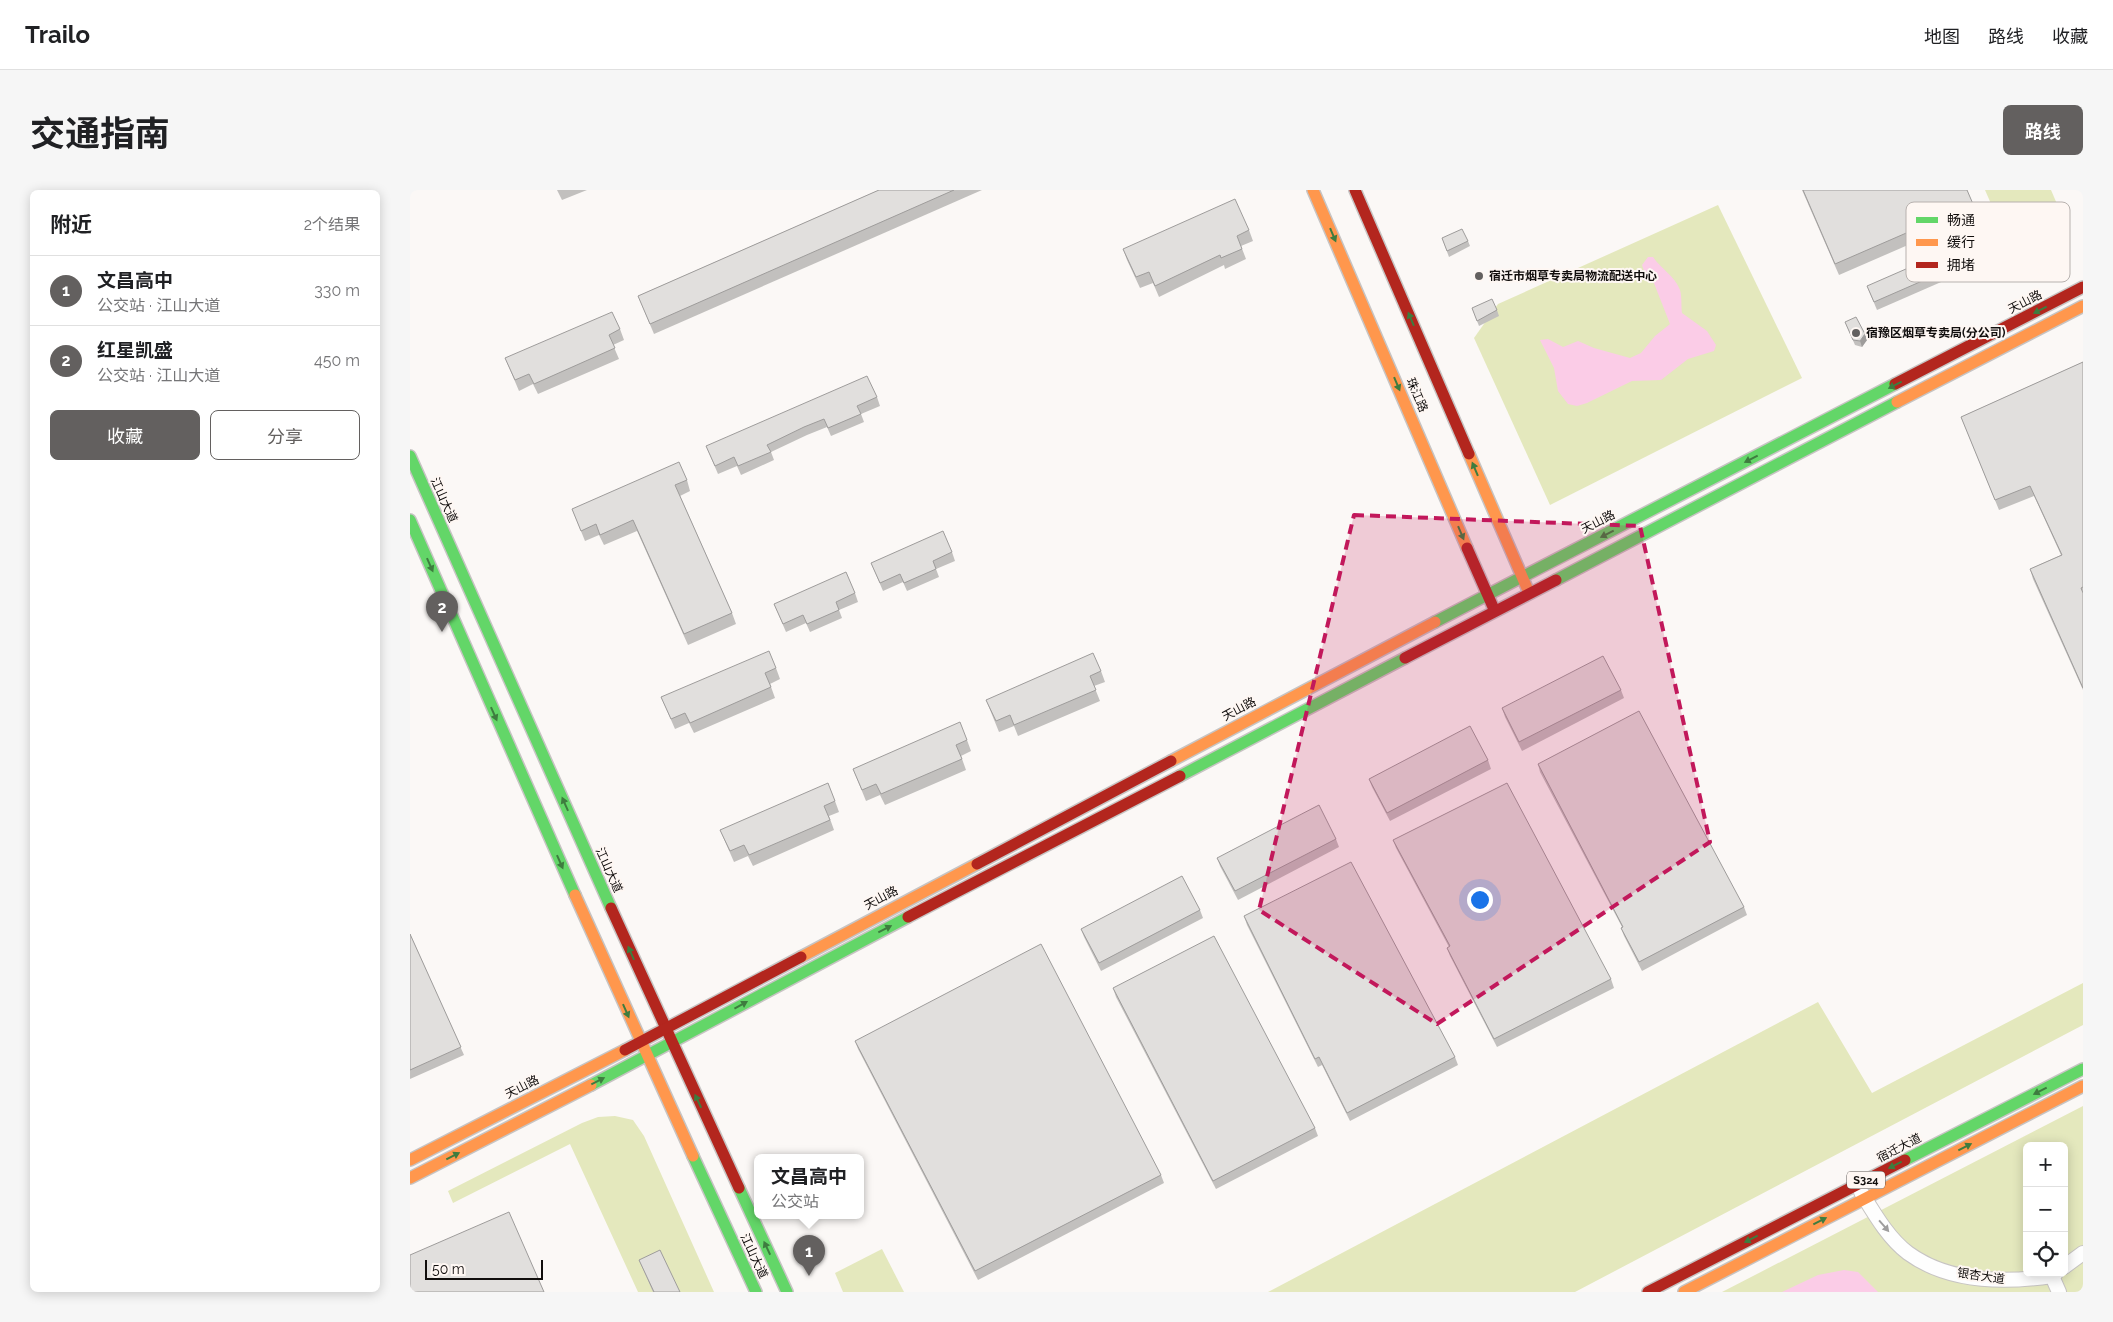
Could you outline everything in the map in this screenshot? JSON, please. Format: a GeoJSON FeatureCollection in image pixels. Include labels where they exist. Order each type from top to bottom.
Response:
{"type":"FeatureCollection","features":[{"type":"Feature","properties":{"kind":"street","name":"珠江路"},"geometry":{"type":"LineString","coordinates":[[1313,190],[1495,611]]}},
{"type":"Feature","properties":{"kind":"street","name":"珠江路"},"geometry":{"type":"LineString","coordinates":[[1355,190],[1529,594]]}},
{"type":"Feature","properties":{"kind":"street","name":"天山路"},"geometry":{"type":"LineString","coordinates":[[410,1160],[665,1030],[767,973],[1522,577],[2083,288]]}},
{"type":"Feature","properties":{"kind":"street"},"geometry":{"type":"LineString","coordinates":[[410,1178],[672,1044],[776,986],[2083,306]]}},
{"type":"Feature","properties":{"kind":"street","name":"江山大道"},"geometry":{"type":"LineString","coordinates":[[410,456],[665,1030],[787,1292]]}},
{"type":"Feature","properties":{"kind":"street","name":"江山大道"},"geometry":{"type":"LineString","coordinates":[[410,520],[640,1043],[756,1292]]}},
{"type":"Feature","properties":{"kind":"street","name":"宿迁大道"},"geometry":{"type":"LineString","coordinates":[[1648,1292],[2083,1068]]}},
{"type":"Feature","properties":{"kind":"street","name":"S324"},"geometry":{"type":"LineString","coordinates":[[1684,1292],[2083,1086]]}},
{"type":"Feature","properties":{"kind":"street","name":"银杏大道"},"geometry":{"type":"LineString","coordinates":[[1857,1185],[1879,1221],[1908,1252],[1932,1266],[1962,1276],[1997,1280],[2023,1280],[2042,1277]]}},
{"type":"Feature","properties":{"kind":"street"},"geometry":{"type":"LineString","coordinates":[[2068,1264],[2083,1253]]}},
{"type":"Feature","properties":{"kind":"street","name":"银杏大道"},"geometry":{"type":"LineString","coordinates":[[2055,1277],[2059,1292]]}},
{"type":"Feature","properties":{"kind":"highlighted area"},"geometry":{"type":"Polygon","coordinates":[[[1354,515],[1640,526],[1710,842],[1437,1024],[1259,910],[1354,515]]]}},
{"type":"Feature","properties":{"kind":"green space"},"geometry":{"type":"Polygon","coordinates":[[[1985,190],[2051,190],[2056,202],[1990,202],[1985,190]]]}},
{"type":"Feature","properties":{"kind":"green space"},"geometry":{"type":"Polygon","coordinates":[[[1718,205],[1802,378],[1550,505],[1474,338],[1498,304],[1718,205]]]}},
{"type":"Feature","properties":{"kind":"green space"},"geometry":{"type":"Polygon","coordinates":[[[2083,983],[2083,1025],[1575,1292],[1268,1292],[1818,1002],[1872,1093],[2083,983]]]}},
{"type":"Feature","properties":{"kind":"green space"},"geometry":{"type":"Polygon","coordinates":[[[2083,1106],[2083,1292],[1722,1292],[2083,1106]]]}},
{"type":"Feature","properties":{"kind":"green space"},"geometry":{"type":"Polygon","coordinates":[[[615,1116],[633,1120],[644,1136],[714,1292],[638,1292],[570,1144],[453,1203],[448,1191],[582,1123],[598,1117],[615,1116]]]}},
{"type":"Feature","properties":{"kind":"green space"},"geometry":{"type":"Polygon","coordinates":[[[882,1249],[904,1292],[843,1292],[835,1273],[882,1249]]]}},
{"type":"Feature","properties":{"kind":"shaded area"},"geometry":{"type":"Polygon","coordinates":[[[1648,257],[1653,257],[1675,280],[1681,292],[1682,313],[1707,331],[1716,345],[1714,351],[1688,359],[1661,380],[1632,381],[1587,403],[1577,406],[1568,404],[1558,391],[1554,368],[1540,340],[1548,339],[1563,347],[1578,341],[1594,348],[1630,358],[1641,353],[1655,336],[1670,324],[1650,273],[1645,274],[1642,265],[1648,257]]]}},
{"type":"Feature","properties":{"kind":"shaded area"},"geometry":{"type":"Polygon","coordinates":[[[1844,1270],[1858,1272],[1878,1292],[1782,1292],[1818,1275],[1844,1270]]]}},
{"type":"Feature","properties":{"kind":"building"},"geometry":{"type":"Polygon","coordinates":[[[879,190],[954,190],[650,324],[638,296],[879,190]]]}},
{"type":"Feature","properties":{"kind":"building"},"geometry":{"type":"Polygon","coordinates":[[[1803,190],[1967,190],[1972,202],[1906,202],[1906,233],[1835,264],[1803,190]]]}},
{"type":"Feature","properties":{"kind":"building"},"geometry":{"type":"Polygon","coordinates":[[[1235,199],[1249,230],[1237,236],[1242,249],[1221,258],[1220,255],[1155,286],[1149,272],[1136,277],[1123,249],[1235,199]]]}},
{"type":"Feature","properties":{"kind":"building"},"geometry":{"type":"Polygon","coordinates":[[[1462,229],[1468,241],[1447,251],[1442,238],[1462,229]]]}},
{"type":"Feature","properties":{"kind":"building"},"geometry":{"type":"Polygon","coordinates":[[[1906,269],[1906,282],[1920,282],[1874,302],[1867,286],[1906,269]]]}},
{"type":"Feature","properties":{"kind":"building"},"geometry":{"type":"Polygon","coordinates":[[[1492,299],[1497,310],[1477,321],[1472,308],[1492,299]]]}},
{"type":"Feature","properties":{"kind":"building"},"geometry":{"type":"Polygon","coordinates":[[[612,312],[620,329],[609,335],[615,348],[534,384],[529,374],[515,380],[505,358],[612,312]]]}},
{"type":"Feature","properties":{"kind":"building"},"geometry":{"type":"Polygon","coordinates":[[[1856,317],[1865,334],[1860,341],[1853,340],[1845,322],[1856,317]]]}},
{"type":"Feature","properties":{"kind":"building"},"geometry":{"type":"Polygon","coordinates":[[[2083,362],[2083,587],[2081,588],[2083,593],[2083,688],[2030,569],[2062,555],[2030,486],[1995,500],[1961,417],[2083,362]]]}},
{"type":"Feature","properties":{"kind":"building"},"geometry":{"type":"Polygon","coordinates":[[[867,376],[877,397],[857,406],[861,414],[828,428],[824,419],[804,427],[767,445],[771,452],[738,466],[734,457],[715,466],[706,446],[867,376]]]}},
{"type":"Feature","properties":{"kind":"building"},"geometry":{"type":"Polygon","coordinates":[[[679,462],[687,480],[675,485],[732,613],[684,634],[633,520],[600,535],[596,524],[581,531],[572,509],[679,462]]]}},
{"type":"Feature","properties":{"kind":"building"},"geometry":{"type":"Polygon","coordinates":[[[943,531],[952,552],[933,561],[936,569],[904,583],[900,574],[880,583],[871,563],[943,531]]]}},
{"type":"Feature","properties":{"kind":"building"},"geometry":{"type":"Polygon","coordinates":[[[846,572],[855,593],[836,602],[839,610],[807,624],[803,615],[783,624],[774,604],[846,572]]]}},
{"type":"Feature","properties":{"kind":"building"},"geometry":{"type":"Polygon","coordinates":[[[769,651],[776,668],[765,673],[771,687],[690,723],[685,713],[671,719],[661,697],[769,651]]]}},
{"type":"Feature","properties":{"kind":"building"},"geometry":{"type":"Polygon","coordinates":[[[1093,653],[1101,671],[1090,676],[1096,690],[1014,725],[1010,715],[996,721],[986,700],[1093,653]]]}},
{"type":"Feature","properties":{"kind":"building"},"geometry":{"type":"Polygon","coordinates":[[[1603,656],[1621,690],[1519,742],[1502,708],[1603,656]]]}},
{"type":"Feature","properties":{"kind":"building"},"geometry":{"type":"Polygon","coordinates":[[[1639,711],[1744,907],[1639,962],[1621,928],[1623,927],[1538,764],[1639,711]]]}},
{"type":"Feature","properties":{"kind":"building"},"geometry":{"type":"Polygon","coordinates":[[[960,722],[967,740],[956,745],[962,759],[881,794],[876,784],[862,790],[853,769],[960,722]]]}},
{"type":"Feature","properties":{"kind":"building"},"geometry":{"type":"Polygon","coordinates":[[[1470,726],[1488,760],[1387,813],[1369,779],[1470,726]]]}},
{"type":"Feature","properties":{"kind":"building"},"geometry":{"type":"Polygon","coordinates":[[[828,783],[835,801],[824,806],[830,820],[749,855],[744,845],[730,851],[720,830],[828,783]]]}},
{"type":"Feature","properties":{"kind":"building"},"geometry":{"type":"Polygon","coordinates":[[[1507,783],[1611,979],[1494,1039],[1447,948],[1450,946],[1393,840],[1507,783]]]}},
{"type":"Feature","properties":{"kind":"building"},"geometry":{"type":"Polygon","coordinates":[[[1319,805],[1336,839],[1235,891],[1217,858],[1319,805]]]}},
{"type":"Feature","properties":{"kind":"building"},"geometry":{"type":"Polygon","coordinates":[[[1351,862],[1455,1057],[1347,1113],[1319,1057],[1315,1059],[1244,916],[1351,862]]]}},
{"type":"Feature","properties":{"kind":"building"},"geometry":{"type":"Polygon","coordinates":[[[1182,876],[1200,910],[1099,963],[1081,929],[1182,876]]]}},
{"type":"Feature","properties":{"kind":"building"},"geometry":{"type":"Polygon","coordinates":[[[410,934],[461,1047],[410,1070],[410,934]]]}},
{"type":"Feature","properties":{"kind":"building"},"geometry":{"type":"Polygon","coordinates":[[[1214,936],[1315,1128],[1213,1181],[1113,988],[1214,936]]]}},
{"type":"Feature","properties":{"kind":"building"},"geometry":{"type":"Polygon","coordinates":[[[1041,944],[1161,1175],[975,1271],[855,1041],[1041,944]]]}},
{"type":"Feature","properties":{"kind":"building"},"geometry":{"type":"Polygon","coordinates":[[[509,1212],[544,1292],[410,1292],[410,1255],[509,1212]]]}},
{"type":"Feature","properties":{"kind":"building"},"geometry":{"type":"Polygon","coordinates":[[[660,1250],[680,1292],[654,1292],[639,1260],[660,1250]]]}},
{"type":"Feature","properties":{"kind":"traffic: fast"},"geometry":{"type":"LineString","coordinates":[[1435,622],[1895,384]]}},
{"type":"Feature","properties":{"kind":"traffic: fast"},"geometry":{"type":"LineString","coordinates":[[1556,580],[1897,402]]}},
{"type":"Feature","properties":{"kind":"traffic: fast"},"geometry":{"type":"LineString","coordinates":[[410,456],[611,908]]}},
{"type":"Feature","properties":{"kind":"traffic: fast"},"geometry":{"type":"LineString","coordinates":[[410,520],[575,895]]}},
{"type":"Feature","properties":{"kind":"traffic: fast"},"geometry":{"type":"LineString","coordinates":[[1180,776],[1405,658]]}},
{"type":"Feature","properties":{"kind":"traffic: fast"},"geometry":{"type":"LineString","coordinates":[[591,1085],[908,917]]}},
{"type":"Feature","properties":{"kind":"traffic: fast"},"geometry":{"type":"LineString","coordinates":[[1905,1160],[2083,1069]]}},
{"type":"Feature","properties":{"kind":"traffic: fast"},"geometry":{"type":"LineString","coordinates":[[693,1156],[756,1292]]}},
{"type":"Feature","properties":{"kind":"traffic: fast"},"geometry":{"type":"LineString","coordinates":[[739,1188],[787,1292]]}},
{"type":"Feature","properties":{"kind":"traffic: slow"},"geometry":{"type":"LineString","coordinates":[[1313,190],[1467,548]]}},
{"type":"Feature","properties":{"kind":"traffic: slow"},"geometry":{"type":"LineString","coordinates":[[1897,402],[2083,306]]}},
{"type":"Feature","properties":{"kind":"traffic: slow"},"geometry":{"type":"LineString","coordinates":[[1469,454],[1527,588]]}},
{"type":"Feature","properties":{"kind":"traffic: slow"},"geometry":{"type":"LineString","coordinates":[[1171,761],[1435,622]]}},
{"type":"Feature","properties":{"kind":"traffic: slow"},"geometry":{"type":"LineString","coordinates":[[801,957],[977,864]]}},
{"type":"Feature","properties":{"kind":"traffic: slow"},"geometry":{"type":"LineString","coordinates":[[575,895],[693,1156]]}},
{"type":"Feature","properties":{"kind":"traffic: slow"},"geometry":{"type":"LineString","coordinates":[[410,1160],[625,1050]]}},
{"type":"Feature","properties":{"kind":"traffic: slow"},"geometry":{"type":"LineString","coordinates":[[410,1178],[591,1085]]}},
{"type":"Feature","properties":{"kind":"traffic: slow"},"geometry":{"type":"LineString","coordinates":[[1684,1292],[2083,1086]]}},
{"type":"Feature","properties":{"kind":"traffic: jam"},"geometry":{"type":"LineString","coordinates":[[1355,190],[1469,454]]}},
{"type":"Feature","properties":{"kind":"traffic: jam"},"geometry":{"type":"LineString","coordinates":[[1895,384],[2083,287]]}},
{"type":"Feature","properties":{"kind":"traffic: jam"},"geometry":{"type":"LineString","coordinates":[[1467,548],[1493,607]]}},
{"type":"Feature","properties":{"kind":"traffic: jam"},"geometry":{"type":"LineString","coordinates":[[1405,658],[1556,580]]}},
{"type":"Feature","properties":{"kind":"traffic: jam"},"geometry":{"type":"LineString","coordinates":[[977,864],[1171,761]]}},
{"type":"Feature","properties":{"kind":"traffic: jam"},"geometry":{"type":"LineString","coordinates":[[908,917],[1180,776]]}},
{"type":"Feature","properties":{"kind":"traffic: jam"},"geometry":{"type":"LineString","coordinates":[[611,908],[739,1188]]}},
{"type":"Feature","properties":{"kind":"traffic: jam"},"geometry":{"type":"LineString","coordinates":[[625,1050],[801,957]]}},
{"type":"Feature","properties":{"kind":"traffic: jam"},"geometry":{"type":"LineString","coordinates":[[1648,1292],[1905,1160]]}},
{"type":"Feature","properties":{"kind":"place","name":"宿迁市烟草专卖局物流配送中心"},"geometry":{"type":"Point","coordinates":[1479,276]}},
{"type":"Feature","properties":{"kind":"place","name":"宿豫区烟草专卖局(分公司)"},"geometry":{"type":"Point","coordinates":[1856,333]}},
{"type":"Feature","properties":{"kind":"place","name":"红星凯盛"},"geometry":{"type":"Point","coordinates":[442,632]}},
{"type":"Feature","properties":{"kind":"place","name":"文昌高中"},"geometry":{"type":"Point","coordinates":[809,1276]}}]}
